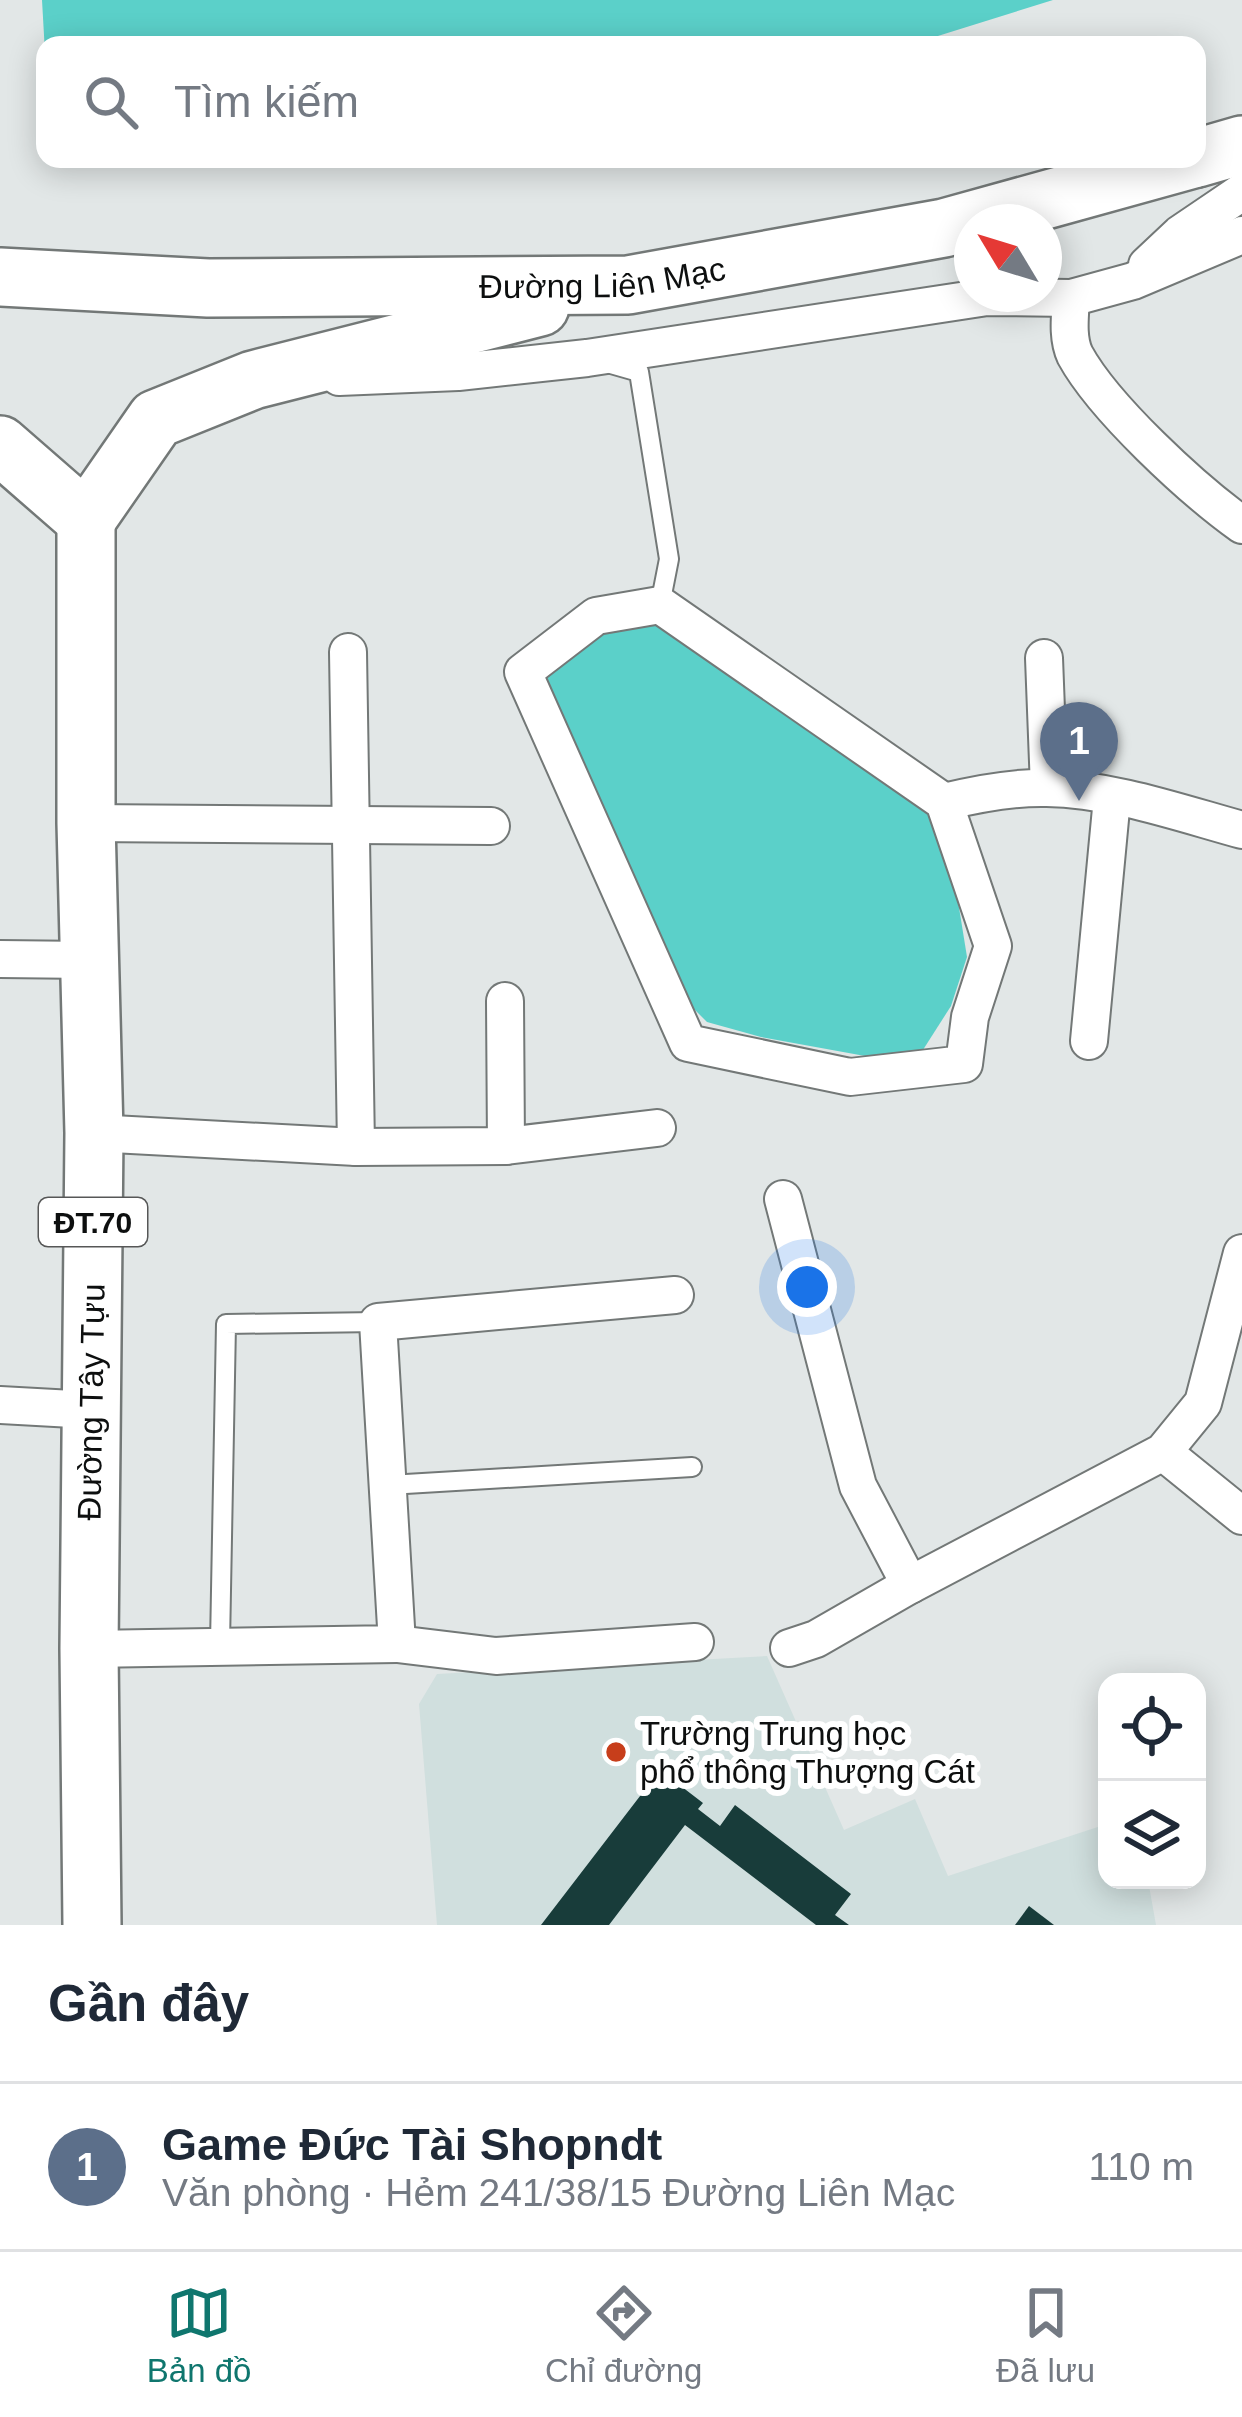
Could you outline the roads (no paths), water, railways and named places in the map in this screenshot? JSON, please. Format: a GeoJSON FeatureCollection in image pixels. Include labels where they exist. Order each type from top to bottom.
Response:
{"type":"FeatureCollection","features":[{"type":"Feature","properties":{"kind":"main road","name":"Đường Liên Mạc"},"geometry":{"type":"LineString","coordinates":[[1206,155],[1242,145]]}},
{"type":"Feature","properties":{"kind":"main road","name":"Đường Liên Mạc"},"geometry":{"type":"LineString","coordinates":[[1060,204],[1166,168]]}},
{"type":"Feature","properties":{"kind":"main road","name":"Đường Liên Mạc"},"geometry":{"type":"LineString","coordinates":[[0,277],[208,288],[628,285],[954,240]]}},
{"type":"Feature","properties":{"kind":"main road"},"geometry":{"type":"LineString","coordinates":[[0,446],[86,520],[156,419],[254,380],[628,285]]}},
{"type":"Feature","properties":{"kind":"main road","name":"Đường Tây Tựu"},"geometry":{"type":"LineString","coordinates":[[86,520],[86,823],[94,1133],[89,1648],[92,1925]]}},
{"type":"Feature","properties":{"kind":"street"},"geometry":{"type":"LineString","coordinates":[[1133,281],[1155,255],[1242,192]]}},
{"type":"Feature","properties":{"kind":"street"},"geometry":{"type":"LineString","coordinates":[[1062,298],[1133,281],[1242,235]]}},
{"type":"Feature","properties":{"kind":"street"},"geometry":{"type":"LineString","coordinates":[[1071,298],[1071,342],[1105,395],[1202,496],[1242,525]]}},
{"type":"Feature","properties":{"kind":"street"},"geometry":{"type":"LineString","coordinates":[[254,380],[458,372],[587,358],[954,301]]}},
{"type":"Feature","properties":{"kind":"street"},"geometry":{"type":"LineString","coordinates":[[520,312],[542,343],[587,358]]}},
{"type":"Feature","properties":{"kind":"street"},"geometry":{"type":"LineString","coordinates":[[660,605],[944,802],[993,946],[970,1017],[964,1064],[850,1077],[688,1042],[524,672],[596,616],[660,605]]}},
{"type":"Feature","properties":{"kind":"street"},"geometry":{"type":"LineString","coordinates":[[349,652],[356,1147]]}},
{"type":"Feature","properties":{"kind":"street"},"geometry":{"type":"LineString","coordinates":[[1045,658],[1048,788]]}},
{"type":"Feature","properties":{"kind":"street"},"geometry":{"type":"LineString","coordinates":[[944,802],[982,793],[1048,788],[1112,798],[1242,830]]}},
{"type":"Feature","properties":{"kind":"street"},"geometry":{"type":"LineString","coordinates":[[1089,1041],[1112,798]]}},
{"type":"Feature","properties":{"kind":"street"},"geometry":{"type":"LineString","coordinates":[[86,823],[491,826]]}},
{"type":"Feature","properties":{"kind":"street"},"geometry":{"type":"LineString","coordinates":[[0,959],[89,960]]}},
{"type":"Feature","properties":{"kind":"street"},"geometry":{"type":"LineString","coordinates":[[505,1001],[506,1146]]}},
{"type":"Feature","properties":{"kind":"street"},"geometry":{"type":"LineString","coordinates":[[94,1133],[356,1147],[506,1146],[657,1128]]}},
{"type":"Feature","properties":{"kind":"street"},"geometry":{"type":"LineString","coordinates":[[783,1198],[858,1486],[910,1585]]}},
{"type":"Feature","properties":{"kind":"street"},"geometry":{"type":"LineString","coordinates":[[789,1648],[816,1639],[1163,1452],[1203,1403],[1242,1253]]}},
{"type":"Feature","properties":{"kind":"street"},"geometry":{"type":"LineString","coordinates":[[397,1644],[378,1322],[675,1294]]}},
{"type":"Feature","properties":{"kind":"street"},"geometry":{"type":"LineString","coordinates":[[0,1405],[91,1410]]}},
{"type":"Feature","properties":{"kind":"street"},"geometry":{"type":"LineString","coordinates":[[1163,1452],[1242,1516]]}},
{"type":"Feature","properties":{"kind":"street"},"geometry":{"type":"LineString","coordinates":[[89,1648],[397,1644],[496,1656],[694,1642]]}},
{"type":"Feature","properties":{"kind":"lane"},"geometry":{"type":"LineString","coordinates":[[587,358],[639,372],[669,559],[660,605]]}},
{"type":"Feature","properties":{"kind":"lane"},"geometry":{"type":"LineString","coordinates":[[220,1644],[226,1324],[378,1322]]}},
{"type":"Feature","properties":{"kind":"lane"},"geometry":{"type":"LineString","coordinates":[[389,1485],[692,1467]]}},
{"type":"Feature","properties":{"kind":"water"},"geometry":{"type":"Polygon","coordinates":[[[42,0],[1053,0],[938,36],[44,36],[42,0]]]}},
{"type":"Feature","properties":{"kind":"water"},"geometry":{"type":"Polygon","coordinates":[[[647,620],[672,632],[929,806],[947,833],[967,957],[951,1006],[921,1053],[887,1060],[761,1037],[707,1022],[692,1007],[540,692],[551,662],[609,622],[647,620]]]}},
{"type":"Feature","properties":{"kind":"place","name":"Game Đức Tài Shopndt"},"geometry":{"type":"Point","coordinates":[1079,801]}},
{"type":"Feature","properties":{"kind":"place","name":"Trường Trung học phổ thông Thượng Cát"},"geometry":{"type":"Point","coordinates":[616,1752]}}]}
